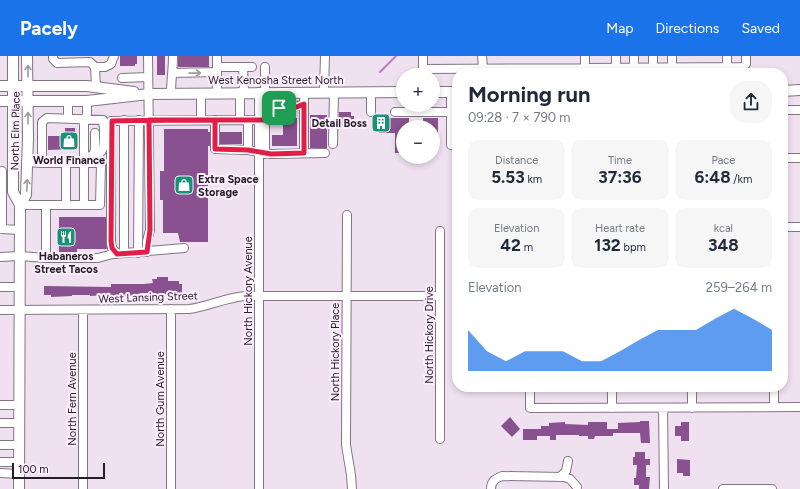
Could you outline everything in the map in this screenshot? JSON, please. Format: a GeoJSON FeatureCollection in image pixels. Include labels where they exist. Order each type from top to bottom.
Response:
{"type":"FeatureCollection","features":[{"type":"Feature","properties":{"kind":"main road","name":"North Elm Place"},"geometry":{"type":"LineString","coordinates":[[13,56],[13,192],[20,205],[19,489]]}},
{"type":"Feature","properties":{"kind":"main road","name":"North Elm Place"},"geometry":{"type":"LineString","coordinates":[[20,205],[26,194],[28,139],[27,56]]}},
{"type":"Feature","properties":{"kind":"main road","name":"West Kenosha Street North"},"geometry":{"type":"LineString","coordinates":[[0,86],[87,86],[148,94]]}},
{"type":"Feature","properties":{"kind":"main road"},"geometry":{"type":"LineString","coordinates":[[788,91],[800,90]]}},
{"type":"Feature","properties":{"kind":"main road","name":"West Kenosha Street North"},"geometry":{"type":"LineString","coordinates":[[0,101],[86,101],[171,93],[396,92]]}},
{"type":"Feature","properties":{"kind":"main road"},"geometry":{"type":"LineString","coordinates":[[440,92],[452,92]]}},
{"type":"Feature","properties":{"kind":"street"},"geometry":{"type":"LineString","coordinates":[[53,56],[56,63],[66,59],[90,62],[96,67],[105,67],[111,64],[114,56]]}},
{"type":"Feature","properties":{"kind":"street"},"geometry":{"type":"LineString","coordinates":[[147,252],[150,230],[148,56]]}},
{"type":"Feature","properties":{"kind":"street"},"geometry":{"type":"LineString","coordinates":[[171,93],[173,56]]}},
{"type":"Feature","properties":{"kind":"street"},"geometry":{"type":"LineString","coordinates":[[217,56],[217,93]]}},
{"type":"Feature","properties":{"kind":"street"},"geometry":{"type":"LineString","coordinates":[[325,56],[333,144]]}},
{"type":"Feature","properties":{"kind":"street"},"geometry":{"type":"LineString","coordinates":[[423,56],[423,68]]}},
{"type":"Feature","properties":{"kind":"street"},"geometry":{"type":"LineString","coordinates":[[482,56],[483,68],[616,68],[616,56]]}},
{"type":"Feature","properties":{"kind":"street"},"geometry":{"type":"LineString","coordinates":[[585,56],[585,68]]}},
{"type":"Feature","properties":{"kind":"street"},"geometry":{"type":"LineString","coordinates":[[634,56],[634,68]]}},
{"type":"Feature","properties":{"kind":"street"},"geometry":{"type":"LineString","coordinates":[[653,56],[653,68],[672,68],[672,56]]}},
{"type":"Feature","properties":{"kind":"street"},"geometry":{"type":"LineString","coordinates":[[727,56],[727,67]]}},
{"type":"Feature","properties":{"kind":"street"},"geometry":{"type":"LineString","coordinates":[[720,68],[744,66],[746,64],[746,56]]}},
{"type":"Feature","properties":{"kind":"street"},"geometry":{"type":"LineString","coordinates":[[96,67],[96,87]]}},
{"type":"Feature","properties":{"kind":"street"},"geometry":{"type":"LineString","coordinates":[[243,67],[242,92],[248,150]]}},
{"type":"Feature","properties":{"kind":"street"},"geometry":{"type":"LineString","coordinates":[[173,73],[252,67]]}},
{"type":"Feature","properties":{"kind":"street","name":"North Hickory Avenue"},"geometry":{"type":"LineString","coordinates":[[259,489],[259,296],[262,92],[265,67]]}},
{"type":"Feature","properties":{"kind":"street"},"geometry":{"type":"LineString","coordinates":[[440,71],[452,70]]}},
{"type":"Feature","properties":{"kind":"street"},"geometry":{"type":"LineString","coordinates":[[122,78],[148,77]]}},
{"type":"Feature","properties":{"kind":"street"},"geometry":{"type":"LineString","coordinates":[[304,92],[304,153]]}},
{"type":"Feature","properties":{"kind":"street"},"geometry":{"type":"LineString","coordinates":[[371,92],[371,112]]}},
{"type":"Feature","properties":{"kind":"street"},"geometry":{"type":"LineString","coordinates":[[201,93],[201,120]]}},
{"type":"Feature","properties":{"kind":"street"},"geometry":{"type":"LineString","coordinates":[[68,101],[68,118]]}},
{"type":"Feature","properties":{"kind":"street"},"geometry":{"type":"LineString","coordinates":[[84,205],[84,122],[86,119],[86,101]]}},
{"type":"Feature","properties":{"kind":"street"},"geometry":{"type":"LineString","coordinates":[[120,254],[112,248],[111,241],[112,121],[273,120],[279,108],[294,108],[304,104]]}},
{"type":"Feature","properties":{"kind":"street"},"geometry":{"type":"LineString","coordinates":[[451,145],[452,105]]}},
{"type":"Feature","properties":{"kind":"street"},"geometry":{"type":"LineString","coordinates":[[788,110],[800,110]]}},
{"type":"Feature","properties":{"kind":"street"},"geometry":{"type":"LineString","coordinates":[[440,111],[451,112]]}},
{"type":"Feature","properties":{"kind":"street"},"geometry":{"type":"LineString","coordinates":[[42,163],[42,122],[47,118],[99,120],[100,131],[96,149],[93,156],[84,160]]}},
{"type":"Feature","properties":{"kind":"street"},"geometry":{"type":"LineString","coordinates":[[120,254],[124,120]]}},
{"type":"Feature","properties":{"kind":"street"},"geometry":{"type":"LineString","coordinates":[[138,253],[139,120]]}},
{"type":"Feature","properties":{"kind":"street"},"geometry":{"type":"LineString","coordinates":[[215,120],[215,149],[248,150],[262,153],[325,153]]}},
{"type":"Feature","properties":{"kind":"street"},"geometry":{"type":"LineString","coordinates":[[28,139],[42,139]]}},
{"type":"Feature","properties":{"kind":"street"},"geometry":{"type":"LineString","coordinates":[[788,158],[800,158]]}},
{"type":"Feature","properties":{"kind":"street"},"geometry":{"type":"LineString","coordinates":[[20,205],[100,205],[101,163],[84,160],[42,163],[27,162]]}},
{"type":"Feature","properties":{"kind":"street"},"geometry":{"type":"LineString","coordinates":[[66,162],[66,205]]}},
{"type":"Feature","properties":{"kind":"street"},"geometry":{"type":"LineString","coordinates":[[13,171],[1,171],[1,229],[20,230]]}},
{"type":"Feature","properties":{"kind":"street"},"geometry":{"type":"LineString","coordinates":[[46,205],[46,258]]}},
{"type":"Feature","properties":{"kind":"street","name":"North Hickory Place"},"geometry":{"type":"LineString","coordinates":[[347,215],[346,450],[352,489]]}},
{"type":"Feature","properties":{"kind":"street"},"geometry":{"type":"LineString","coordinates":[[788,227],[800,227]]}},
{"type":"Feature","properties":{"kind":"street","name":"North Hickory Drive"},"geometry":{"type":"LineString","coordinates":[[440,231],[440,439]]}},
{"type":"Feature","properties":{"kind":"street"},"geometry":{"type":"LineString","coordinates":[[0,257],[20,256],[46,258],[98,258],[120,254],[184,248]]}},
{"type":"Feature","properties":{"kind":"street"},"geometry":{"type":"LineString","coordinates":[[0,287],[20,287]]}},
{"type":"Feature","properties":{"kind":"street","name":"West Lansing Street"},"geometry":{"type":"LineString","coordinates":[[0,310],[194,308],[233,298],[259,296],[440,296]]}},
{"type":"Feature","properties":{"kind":"street","name":"North Gum Avenue"},"geometry":{"type":"LineString","coordinates":[[171,309],[171,489]]}},
{"type":"Feature","properties":{"kind":"street","name":"North Fern Avenue"},"geometry":{"type":"LineString","coordinates":[[83,310],[83,489]]}},
{"type":"Feature","properties":{"kind":"street"},"geometry":{"type":"LineString","coordinates":[[530,392],[530,408],[800,407]]}},
{"type":"Feature","properties":{"kind":"street"},"geometry":{"type":"LineString","coordinates":[[612,392],[612,408]]}},
{"type":"Feature","properties":{"kind":"street"},"geometry":{"type":"LineString","coordinates":[[692,392],[692,408]]}},
{"type":"Feature","properties":{"kind":"street"},"geometry":{"type":"LineString","coordinates":[[774,392],[774,407]]}},
{"type":"Feature","properties":{"kind":"street"},"geometry":{"type":"LineString","coordinates":[[0,405],[19,405]]}},
{"type":"Feature","properties":{"kind":"street"},"geometry":{"type":"LineString","coordinates":[[663,408],[664,489]]}},
{"type":"Feature","properties":{"kind":"street"},"geometry":{"type":"LineString","coordinates":[[0,423],[20,423]]}},
{"type":"Feature","properties":{"kind":"street"},"geometry":{"type":"LineString","coordinates":[[0,445],[20,445]]}},
{"type":"Feature","properties":{"kind":"street"},"geometry":{"type":"LineString","coordinates":[[0,462],[19,462]]}},
{"type":"Feature","properties":{"kind":"street"},"geometry":{"type":"LineString","coordinates":[[560,477],[566,470],[568,462]]}},
{"type":"Feature","properties":{"kind":"street"},"geometry":{"type":"LineString","coordinates":[[0,473],[19,474]]}},
{"type":"Feature","properties":{"kind":"street"},"geometry":{"type":"LineString","coordinates":[[491,489],[491,483],[493,480],[502,476],[560,477],[570,479],[577,487]]}},
{"type":"Feature","properties":{"kind":"street"},"geometry":{"type":"LineString","coordinates":[[723,489],[772,489]]}},
{"type":"Feature","properties":{"kind":"building"},"geometry":{"type":"Polygon","coordinates":[[[120,56],[137,56],[137,64],[135,64],[135,66],[120,66],[120,56]]]}},
{"type":"Feature","properties":{"kind":"building"},"geometry":{"type":"Polygon","coordinates":[[[157,56],[165,56],[165,75],[157,75],[157,56]]]}},
{"type":"Feature","properties":{"kind":"building"},"geometry":{"type":"Polygon","coordinates":[[[178,56],[209,56],[209,67],[178,67],[178,56]]]}},
{"type":"Feature","properties":{"kind":"building"},"geometry":{"type":"Polygon","coordinates":[[[339,112],[351,112],[351,116],[354,116],[354,124],[350,124],[350,127],[339,127],[339,112]]]}},
{"type":"Feature","properties":{"kind":"building"},"geometry":{"type":"Polygon","coordinates":[[[310,115],[327,115],[327,148],[310,148],[310,115]]]}},
{"type":"Feature","properties":{"kind":"building"},"geometry":{"type":"Polygon","coordinates":[[[283,118],[297,118],[297,146],[272,146],[272,135],[283,135],[283,118]]]}},
{"type":"Feature","properties":{"kind":"building","name":"Detail Boss"},"geometry":{"type":"Polygon","coordinates":[[[373,118],[409,118],[409,120],[396,120],[396,153],[395,133],[379,133],[379,129],[373,129],[373,118]]]}},
{"type":"Feature","properties":{"kind":"building"},"geometry":{"type":"Polygon","coordinates":[[[423,118],[438,118],[438,120],[423,120],[423,118]]]}},
{"type":"Feature","properties":{"kind":"building"},"geometry":{"type":"Polygon","coordinates":[[[65,128],[75,128],[75,149],[48,150],[48,136],[65,136],[65,128]]]}},
{"type":"Feature","properties":{"kind":"building","name":"Extra Space Storage"},"geometry":{"type":"Polygon","coordinates":[[[164,129],[208,129],[208,132],[210,132],[210,146],[208,146],[208,242],[180,242],[178,233],[163,233],[163,200],[160,200],[160,171],[164,171],[164,129]]]}},
{"type":"Feature","properties":{"kind":"building"},"geometry":{"type":"Polygon","coordinates":[[[220,132],[242,132],[242,144],[220,144],[220,132]]]}},
{"type":"Feature","properties":{"kind":"building"},"geometry":{"type":"Polygon","coordinates":[[[59,217],[106,217],[107,249],[77,249],[77,252],[59,252],[59,217]]]}},
{"type":"Feature","properties":{"kind":"building"},"geometry":{"type":"Polygon","coordinates":[[[157,277],[168,277],[168,281],[179,281],[179,284],[182,284],[182,297],[176,297],[176,294],[151,296],[151,293],[140,293],[140,296],[72,295],[51,297],[51,295],[44,295],[44,286],[111,287],[111,284],[153,283],[152,279],[157,279],[157,277]]]}},
{"type":"Feature","properties":{"kind":"building"},"geometry":{"type":"Polygon","coordinates":[[[510,417],[520,429],[512,437],[501,426],[510,417]]]}},
{"type":"Feature","properties":{"kind":"building"},"geometry":{"type":"Polygon","coordinates":[[[649,421],[650,443],[641,443],[640,433],[613,433],[613,436],[595,436],[594,439],[588,439],[588,436],[579,435],[556,435],[556,440],[550,440],[550,436],[537,436],[537,440],[523,440],[523,429],[541,429],[541,426],[549,426],[549,423],[565,422],[565,424],[588,425],[588,422],[607,422],[607,429],[618,429],[618,423],[649,421]]]}},
{"type":"Feature","properties":{"kind":"building"},"geometry":{"type":"Polygon","coordinates":[[[681,422],[689,422],[689,441],[681,441],[681,436],[675,436],[675,426],[681,426],[681,422]]]}},
{"type":"Feature","properties":{"kind":"building"},"geometry":{"type":"Polygon","coordinates":[[[635,452],[645,452],[645,459],[650,459],[650,465],[646,465],[646,477],[650,477],[649,489],[639,489],[639,485],[634,485],[637,465],[633,465],[633,457],[635,457],[635,452]]]}},
{"type":"Feature","properties":{"kind":"building"},"geometry":{"type":"Polygon","coordinates":[[[677,459],[690,460],[690,476],[683,476],[683,473],[677,473],[677,459]]]}},
{"type":"Feature","properties":{"kind":"waterway"},"geometry":{"type":"LineString","coordinates":[[380,72],[396,56]]}},
{"type":"Feature","properties":{"kind":"place","name":"Detail Boss"},"geometry":{"type":"Point","coordinates":[381,123]}},
{"type":"Feature","properties":{"kind":"place","name":"World Finance"},"geometry":{"type":"Point","coordinates":[69,141]}},
{"type":"Feature","properties":{"kind":"place","name":"Extra Space Storage"},"geometry":{"type":"Point","coordinates":[184,185]}},
{"type":"Feature","properties":{"kind":"place","name":"Habaneros Street Tacos"},"geometry":{"type":"Point","coordinates":[66,237]}},
{"type":"Feature","properties":{"kind":"route"},"geometry":{"type":"LineString","coordinates":[[279,108],[273,120],[149,120],[150,230],[147,241],[147,252],[117,254],[112,248],[111,241],[112,121],[139,120],[149,120],[201,120],[215,120],[215,149],[248,150],[265,154],[304,153],[304,104],[294,108],[279,108]]}}]}
